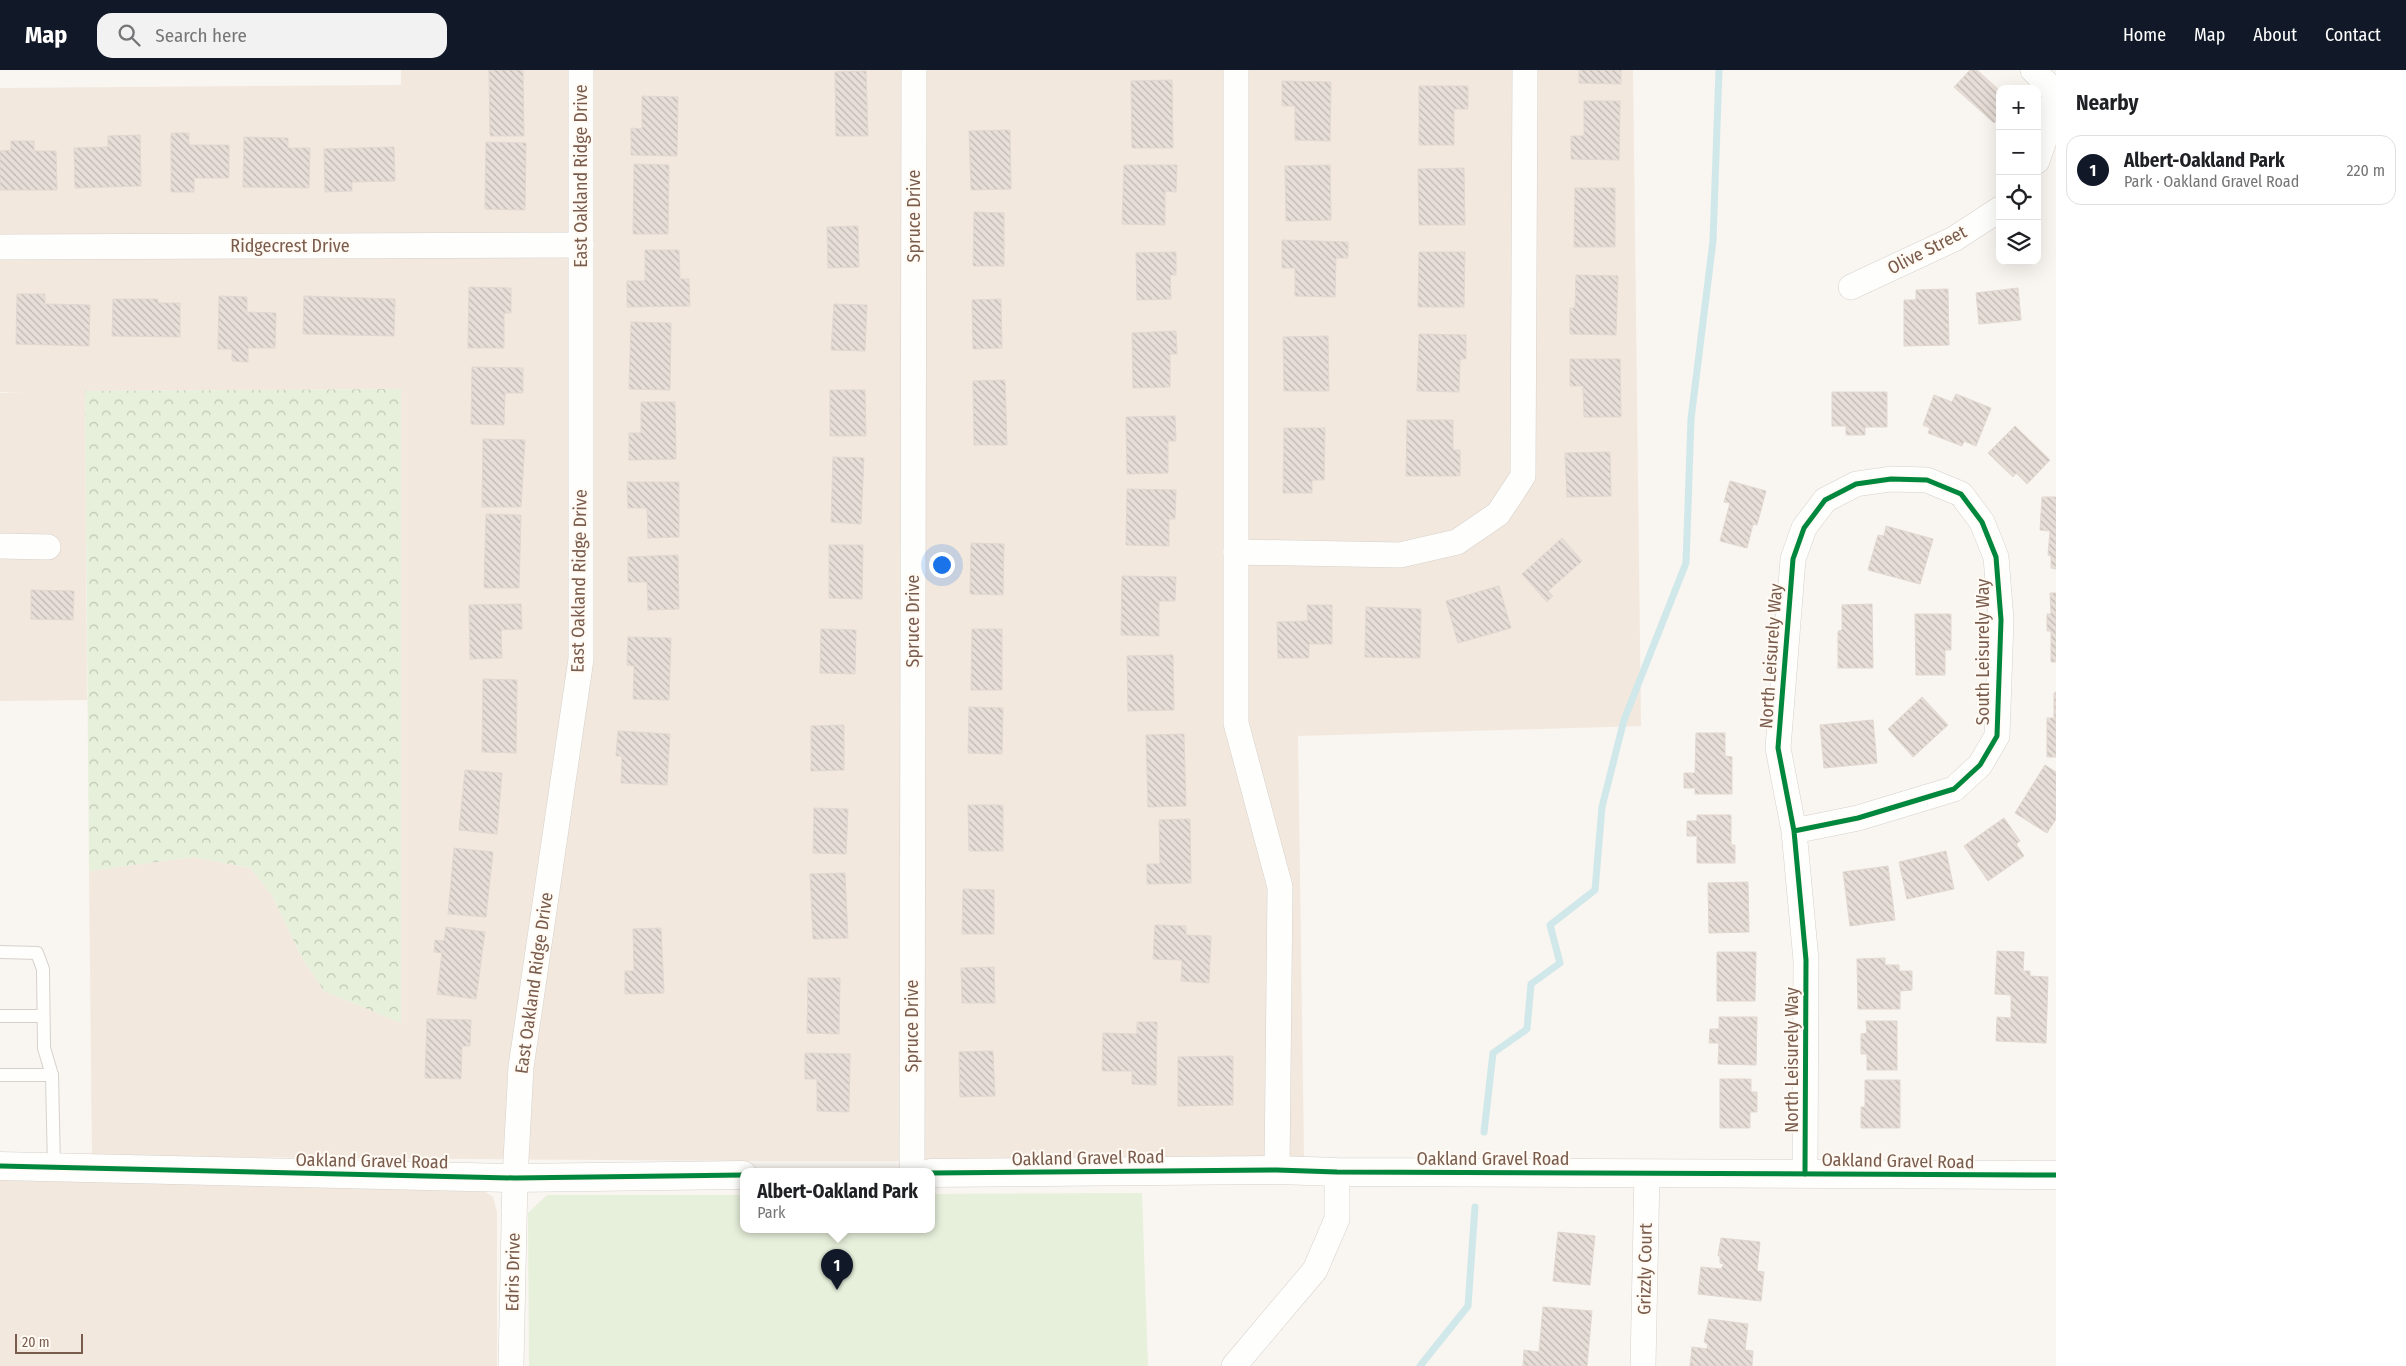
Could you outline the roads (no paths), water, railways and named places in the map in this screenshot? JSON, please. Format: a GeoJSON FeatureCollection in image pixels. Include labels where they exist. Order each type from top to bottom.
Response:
{"type":"FeatureCollection","features":[{"type":"Feature","properties":{"kind":"street","name":"East Oakland Ridge Drive"},"geometry":{"type":"LineString","coordinates":[[515,1178],[521,1068],[581,660],[581,70]]}},
{"type":"Feature","properties":{"kind":"street","name":"Spruce Drive"},"geometry":{"type":"LineString","coordinates":[[912,1168],[914,70]]}},
{"type":"Feature","properties":{"kind":"street"},"geometry":{"type":"LineString","coordinates":[[1236,70],[1236,723],[1280,887],[1277,1170]]}},
{"type":"Feature","properties":{"kind":"street"},"geometry":{"type":"LineString","coordinates":[[1236,552],[1400,555],[1457,542],[1498,514],[1523,476],[1525,70]]}},
{"type":"Feature","properties":{"kind":"street"},"geometry":{"type":"LineString","coordinates":[[2033,70],[2055,89],[2041,149]]}},
{"type":"Feature","properties":{"kind":"street","name":"Olive Street"},"geometry":{"type":"LineString","coordinates":[[1851,287],[1954,239],[1996,212]]}},
{"type":"Feature","properties":{"kind":"street","name":"Ridgecrest Drive"},"geometry":{"type":"LineString","coordinates":[[0,247],[581,245]]}},
{"type":"Feature","properties":{"kind":"street","name":"North Leisurely Way"},"geometry":{"type":"LineString","coordinates":[[1804,1174],[1806,960],[1794,831],[1778,748],[1793,559],[1804,528],[1825,500],[1856,484],[1891,479],[1927,480],[1961,494]]}},
{"type":"Feature","properties":{"kind":"street","name":"South Leisurely Way"},"geometry":{"type":"LineString","coordinates":[[1794,831],[1858,818],[1954,789],[1980,765],[1997,736],[2000,620],[1996,557],[1982,522],[1961,494]]}},
{"type":"Feature","properties":{"kind":"street"},"geometry":{"type":"LineString","coordinates":[[0,546],[48,547]]}},
{"type":"Feature","properties":{"kind":"street","name":"Oakland Gravel Road"},"geometry":{"type":"LineString","coordinates":[[0,1166],[515,1178],[740,1175]]}},
{"type":"Feature","properties":{"kind":"street","name":"Oakland Gravel Road"},"geometry":{"type":"LineString","coordinates":[[935,1173],[1277,1170],[1337,1172],[2056,1175]]}},
{"type":"Feature","properties":{"kind":"street"},"geometry":{"type":"LineString","coordinates":[[1234,1366],[1315,1270],[1337,1219],[1337,1172]]}},
{"type":"Feature","properties":{"kind":"street","name":"Grizzly Court"},"geometry":{"type":"LineString","coordinates":[[1643,1366],[1647,1173]]}},
{"type":"Feature","properties":{"kind":"street","name":"Edris Drive"},"geometry":{"type":"LineString","coordinates":[[510,1366],[515,1178]]}},
{"type":"Feature","properties":{"kind":"lane"},"geometry":{"type":"LineString","coordinates":[[0,952],[37,953],[43,969],[44,1048],[52,1075],[54,1168]]}},
{"type":"Feature","properties":{"kind":"lane"},"geometry":{"type":"LineString","coordinates":[[0,1016],[44,1016]]}},
{"type":"Feature","properties":{"kind":"lane"},"geometry":{"type":"LineString","coordinates":[[0,1075],[52,1075]]}},
{"type":"Feature","properties":{"kind":"waterway"},"geometry":{"type":"LineString","coordinates":[[1484,1132],[1493,1053],[1527,1029],[1531,984],[1560,963],[1550,925],[1595,890],[1602,807],[1624,720],[1686,563],[1691,419],[1713,241],[1719,70]]}},
{"type":"Feature","properties":{"kind":"waterway"},"geometry":{"type":"LineString","coordinates":[[1420,1366],[1468,1306],[1475,1207]]}},
{"type":"Feature","properties":{"kind":"place","name":"Albert-Oakland Park"},"geometry":{"type":"Point","coordinates":[837,1290]}}]}
